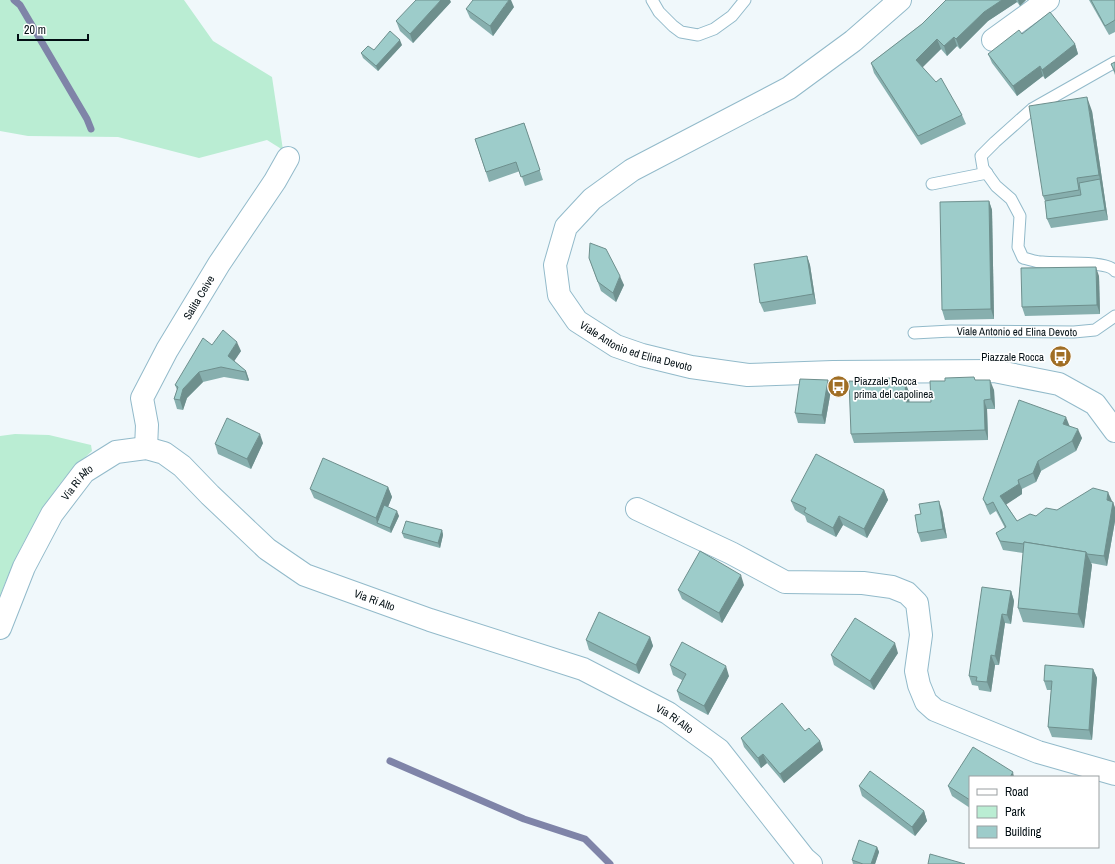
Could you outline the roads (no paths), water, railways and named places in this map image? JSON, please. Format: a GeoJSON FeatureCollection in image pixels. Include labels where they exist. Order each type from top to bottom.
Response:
{"type":"FeatureCollection","features":[{"type":"Feature","properties":{"kind":"street","name":"Viale Antonio ed Elina Devoto"},"geometry":{"type":"LineString","coordinates":[[900,0],[853,41],[789,88],[632,170],[592,199],[566,227],[555,265],[559,295],[577,321],[616,346],[642,355],[691,367],[748,374],[994,371],[1060,384],[1095,404],[1115,431]]}},
{"type":"Feature","properties":{"kind":"street"},"geometry":{"type":"LineString","coordinates":[[993,40],[1048,0]]}},
{"type":"Feature","properties":{"kind":"street","name":"Salita Ceive"},"geometry":{"type":"LineString","coordinates":[[146,448],[147,425],[142,398],[167,350],[219,264],[275,181],[288,158]]}},
{"type":"Feature","properties":{"kind":"street","name":"Via Ri Alto"},"geometry":{"type":"LineString","coordinates":[[0,628],[24,567],[52,514],[84,472],[116,452],[146,448],[164,453],[182,466],[267,549],[305,575],[430,620],[582,669],[668,713],[719,750],[804,858],[811,864]]}},
{"type":"Feature","properties":{"kind":"street"},"geometry":{"type":"LineString","coordinates":[[637,510],[731,553],[785,582],[863,583],[892,587],[907,593],[917,603],[921,635],[916,671],[919,685],[926,702],[935,710],[1038,752],[1115,774]]}},
{"type":"Feature","properties":{"kind":"lane"},"geometry":{"type":"LineString","coordinates":[[652,0],[658,12],[673,26],[681,32],[698,35],[714,29],[732,16],[745,0]]}},
{"type":"Feature","properties":{"kind":"lane"},"geometry":{"type":"LineString","coordinates":[[1115,62],[1032,109],[981,156],[983,168],[996,186],[1011,199],[1020,216],[1018,247],[1023,258],[1040,262],[1098,264],[1113,268],[1115,271]]}},
{"type":"Feature","properties":{"kind":"lane"},"geometry":{"type":"LineString","coordinates":[[932,184],[987,173]]}},
{"type":"Feature","properties":{"kind":"lane","name":"Viale Antonio ed Elina Devoto"},"geometry":{"type":"LineString","coordinates":[[914,333],[951,331],[1074,332],[1095,330],[1115,316]]}},
{"type":"Feature","properties":{"kind":"waterway"},"geometry":{"type":"LineString","coordinates":[[14,0],[20,5],[87,119],[91,129]]}},
{"type":"Feature","properties":{"kind":"waterway"},"geometry":{"type":"LineString","coordinates":[[390,761],[524,819],[585,839],[610,864]]}},
{"type":"Feature","properties":{"kind":"place","name":"Piazzale Rocca"},"geometry":{"type":"Point","coordinates":[1060,357]}},
{"type":"Feature","properties":{"kind":"place","name":"Piazzale Rocca prima del capolinea"},"geometry":{"type":"Point","coordinates":[838,387]}}]}
